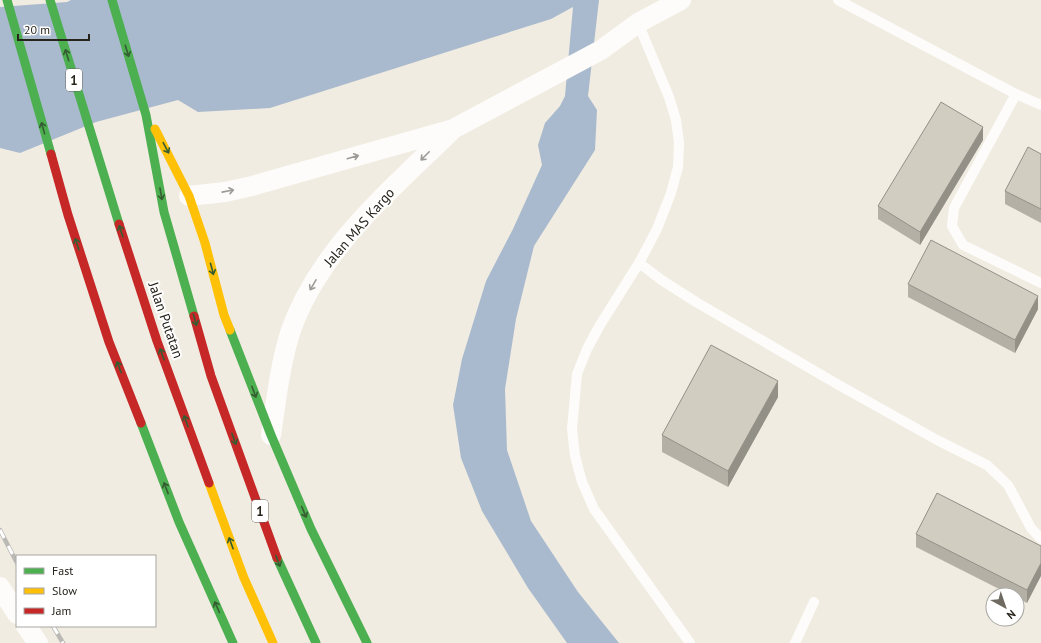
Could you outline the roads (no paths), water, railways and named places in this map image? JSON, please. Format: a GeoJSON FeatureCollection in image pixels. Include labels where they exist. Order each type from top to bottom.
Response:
{"type":"FeatureCollection","features":[{"type":"Feature","properties":{"kind":"highway"},"geometry":{"type":"LineString","coordinates":[[7,0],[53,166],[109,342],[179,522],[233,643]]}},
{"type":"Feature","properties":{"kind":"highway","name":"Jalan Putatan"},"geometry":{"type":"LineString","coordinates":[[50,0],[98,159],[175,391],[244,578],[273,643]]}},
{"type":"Feature","properties":{"kind":"highway","name":"Jalan Putatan"},"geometry":{"type":"LineString","coordinates":[[112,0],[146,115],[164,212],[211,376],[279,565],[316,643]]}},
{"type":"Feature","properties":{"kind":"highway"},"geometry":{"type":"LineString","coordinates":[[146,115],[166,149],[189,196],[206,243],[224,315],[271,435],[311,529],[367,643]]}},
{"type":"Feature","properties":{"kind":"street","name":"Jalan MAS Kargo"},"geometry":{"type":"LineString","coordinates":[[189,196],[225,192],[252,186],[453,129],[600,50],[638,24],[681,0]]}},
{"type":"Feature","properties":{"kind":"street","name":"Jalan MAS Kargo"},"geometry":{"type":"LineString","coordinates":[[271,435],[282,364],[290,333],[313,284],[328,260],[368,213],[453,129]]}},
{"type":"Feature","properties":{"kind":"street"},"geometry":{"type":"LineString","coordinates":[[0,587],[16,612]]}},
{"type":"Feature","properties":{"kind":"street"},"geometry":{"type":"LineString","coordinates":[[27,627],[38,643]]}},
{"type":"Feature","properties":{"kind":"lane"},"geometry":{"type":"LineString","coordinates":[[838,0],[1016,94],[1041,105]]}},
{"type":"Feature","properties":{"kind":"lane"},"geometry":{"type":"LineString","coordinates":[[638,24],[676,120],[679,143],[678,167],[672,193],[657,229],[639,263],[600,325],[587,349],[577,374],[572,430],[575,456],[582,482],[594,509],[690,643]]}},
{"type":"Feature","properties":{"kind":"lane"},"geometry":{"type":"LineString","coordinates":[[1016,94],[954,208],[952,226],[963,245],[1041,283]]}},
{"type":"Feature","properties":{"kind":"lane"},"geometry":{"type":"LineString","coordinates":[[639,263],[663,281],[696,302],[837,384],[987,466],[1008,485],[1031,528],[1041,540]]}},
{"type":"Feature","properties":{"kind":"lane"},"geometry":{"type":"LineString","coordinates":[[795,643],[814,602]]}},
{"type":"Feature","properties":{"kind":"water"},"geometry":{"type":"Polygon","coordinates":[[[71,0],[599,0],[588,96],[597,110],[595,150],[534,246],[516,319],[505,389],[507,450],[531,521],[578,592],[619,643],[567,643],[528,588],[482,511],[461,458],[453,405],[462,359],[486,281],[513,229],[542,165],[538,145],[545,123],[560,106],[565,96],[573,7],[551,19],[270,108],[198,112],[178,100],[96,122],[20,153],[0,148],[0,7],[67,2],[71,0]]]}},
{"type":"Feature","properties":{"kind":"railway"},"geometry":{"type":"LineString","coordinates":[[0,530],[16,561]]}},
{"type":"Feature","properties":{"kind":"railway"},"geometry":{"type":"LineString","coordinates":[[54,627],[63,643]]}}]}
